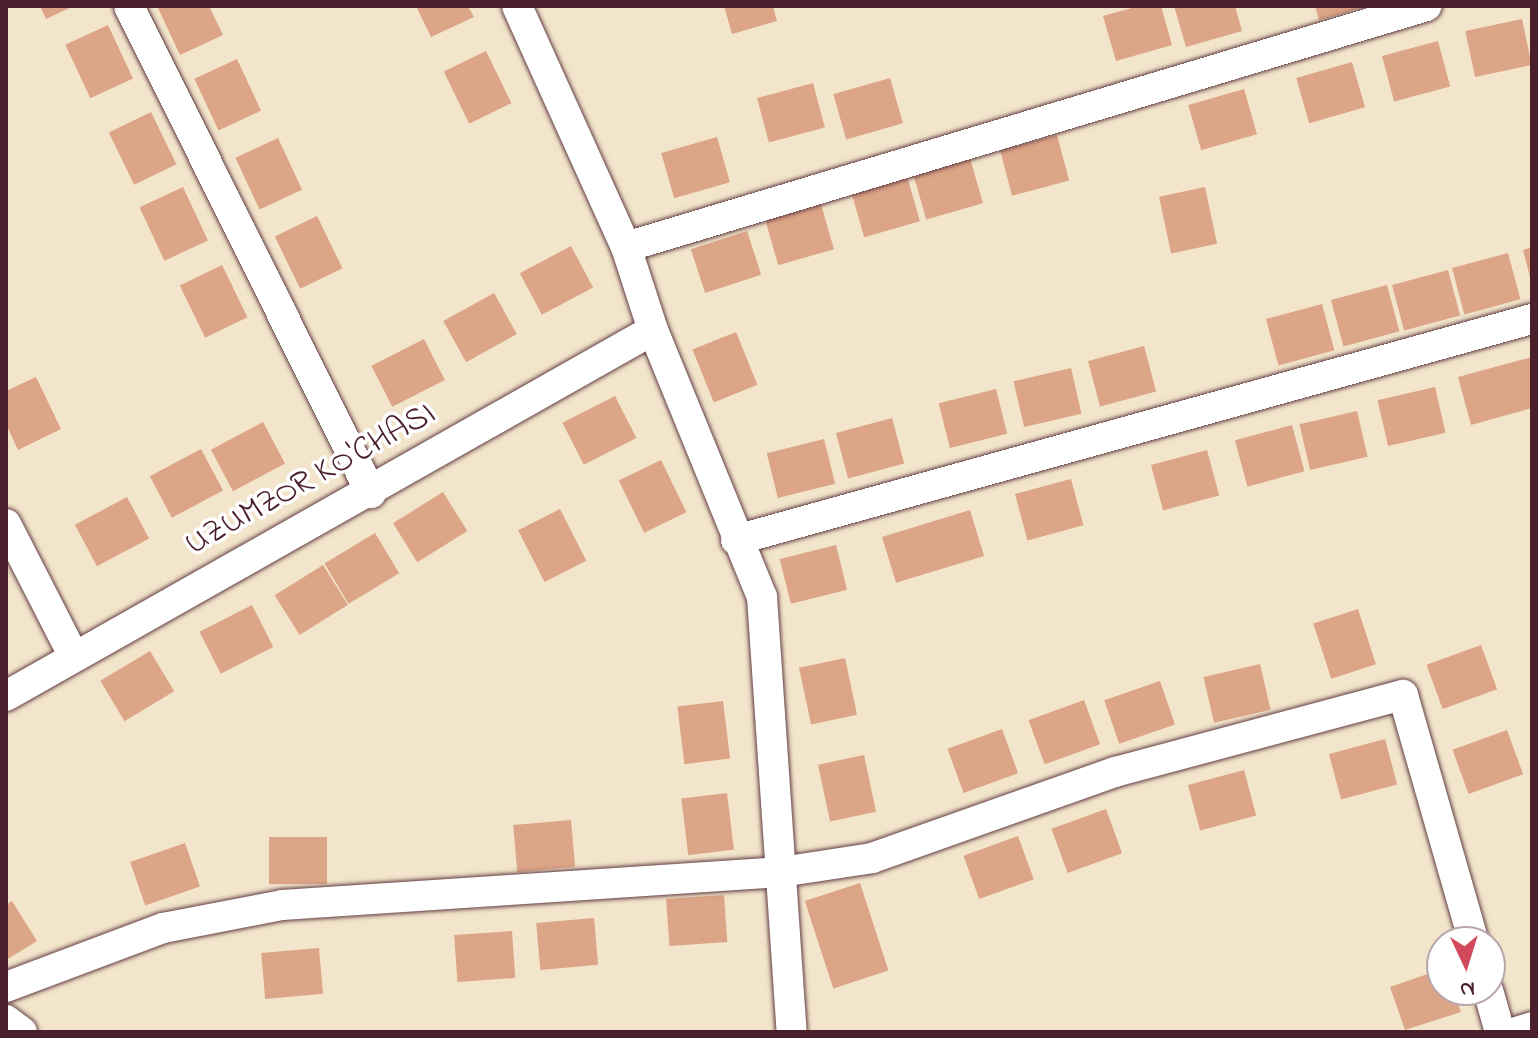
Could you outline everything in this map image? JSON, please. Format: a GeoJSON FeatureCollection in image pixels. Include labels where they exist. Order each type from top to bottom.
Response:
{"type":"FeatureCollection","features":[{"type":"Feature","properties":{"kind":"street"},"geometry":{"type":"LineString","coordinates":[[129,6],[371,493]]}},
{"type":"Feature","properties":{"kind":"street"},"geometry":{"type":"LineString","coordinates":[[517,6],[626,247],[653,330],[736,540],[762,597],[792,1032]]}},
{"type":"Feature","properties":{"kind":"street"},"geometry":{"type":"LineString","coordinates":[[626,247],[1427,6]]}},
{"type":"Feature","properties":{"kind":"street"},"geometry":{"type":"LineString","coordinates":[[736,540],[1532,319]]}},
{"type":"Feature","properties":{"kind":"street","name":"UZUMZOR KO'CHASI"},"geometry":{"type":"LineString","coordinates":[[6,696],[73,655],[371,493],[653,330]]}},
{"type":"Feature","properties":{"kind":"street"},"geometry":{"type":"LineString","coordinates":[[6,524],[73,655]]}},
{"type":"Feature","properties":{"kind":"street"},"geometry":{"type":"LineString","coordinates":[[6,987],[163,928],[282,905],[781,872],[872,858],[1115,772],[1403,695],[1469,926]]}},
{"type":"Feature","properties":{"kind":"street"},"geometry":{"type":"LineString","coordinates":[[1493,1006],[1500,1032]]}},
{"type":"Feature","properties":{"kind":"street"},"geometry":{"type":"LineString","coordinates":[[6,1020],[22,1032]]}},
{"type":"Feature","properties":{"kind":"street"},"geometry":{"type":"LineString","coordinates":[[1516,1032],[1532,1027]]}},
{"type":"Feature","properties":{"kind":"building"},"geometry":{"type":"Polygon","coordinates":[[[40,6],[74,6],[46,19],[40,6]]]}},
{"type":"Feature","properties":{"kind":"building"},"geometry":{"type":"Polygon","coordinates":[[[157,6],[209,6],[223,35],[180,55],[157,6]]]}},
{"type":"Feature","properties":{"kind":"building"},"geometry":{"type":"Polygon","coordinates":[[[416,6],[468,6],[474,17],[431,37],[416,6]]]}},
{"type":"Feature","properties":{"kind":"building"},"geometry":{"type":"Polygon","coordinates":[[[724,6],[773,6],[777,21],[732,34],[724,6]]]}},
{"type":"Feature","properties":{"kind":"building"},"geometry":{"type":"Polygon","coordinates":[[[1139,6],[1161,6],[1172,45],[1116,61],[1103,16],[1139,6]]]}},
{"type":"Feature","properties":{"kind":"building"},"geometry":{"type":"Polygon","coordinates":[[[1174,6],[1235,6],[1242,31],[1186,47],[1174,6]]]}},
{"type":"Feature","properties":{"kind":"building"},"geometry":{"type":"Polygon","coordinates":[[[1315,6],[1364,6],[1364,7],[1319,20],[1315,6]]]}},
{"type":"Feature","properties":{"kind":"building"},"geometry":{"type":"Polygon","coordinates":[[[1522,19],[1532,65],[1475,77],[1465,31],[1522,19]]]}},
{"type":"Feature","properties":{"kind":"building"},"geometry":{"type":"Polygon","coordinates":[[[108,25],[133,78],[90,98],[65,45],[108,25]]]}},
{"type":"Feature","properties":{"kind":"building"},"geometry":{"type":"Polygon","coordinates":[[[1438,41],[1450,86],[1394,101],[1382,56],[1438,41]]]}},
{"type":"Feature","properties":{"kind":"building"},"geometry":{"type":"Polygon","coordinates":[[[486,51],[511,103],[469,124],[444,72],[486,51]]]}},
{"type":"Feature","properties":{"kind":"building"},"geometry":{"type":"Polygon","coordinates":[[[237,59],[261,111],[218,131],[194,79],[237,59]]]}},
{"type":"Feature","properties":{"kind":"building"},"geometry":{"type":"Polygon","coordinates":[[[1352,62],[1365,107],[1309,123],[1296,78],[1352,62]]]}},
{"type":"Feature","properties":{"kind":"building"},"geometry":{"type":"Polygon","coordinates":[[[890,78],[903,123],[846,139],[833,94],[890,78]]]}},
{"type":"Feature","properties":{"kind":"building"},"geometry":{"type":"Polygon","coordinates":[[[813,83],[825,127],[769,142],[757,98],[813,83]]]}},
{"type":"Feature","properties":{"kind":"building"},"geometry":{"type":"Polygon","coordinates":[[[1244,89],[1257,134],[1201,150],[1188,105],[1244,89]]]}},
{"type":"Feature","properties":{"kind":"building"},"geometry":{"type":"Polygon","coordinates":[[[151,112],[176,164],[134,185],[109,133],[151,112]]]}},
{"type":"Feature","properties":{"kind":"building"},"geometry":{"type":"Polygon","coordinates":[[[1057,135],[1069,180],[1012,196],[1000,150],[1057,135]]]}},
{"type":"Feature","properties":{"kind":"building"},"geometry":{"type":"Polygon","coordinates":[[[717,137],[730,182],[674,198],[661,153],[717,137]]]}},
{"type":"Feature","properties":{"kind":"building"},"geometry":{"type":"Polygon","coordinates":[[[278,138],[302,190],[259,210],[235,158],[278,138]]]}},
{"type":"Feature","properties":{"kind":"building"},"geometry":{"type":"Polygon","coordinates":[[[970,158],[983,203],[926,219],[913,174],[970,158]]]}},
{"type":"Feature","properties":{"kind":"building"},"geometry":{"type":"Polygon","coordinates":[[[907,176],[920,221],[864,237],[851,192],[907,176]]]}},
{"type":"Feature","properties":{"kind":"building"},"geometry":{"type":"Polygon","coordinates":[[[183,187],[208,240],[164,261],[139,207],[183,187]]]}},
{"type":"Feature","properties":{"kind":"building"},"geometry":{"type":"Polygon","coordinates":[[[1205,187],[1217,244],[1171,254],[1159,197],[1205,187]]]}},
{"type":"Feature","properties":{"kind":"building"},"geometry":{"type":"Polygon","coordinates":[[[821,204],[834,249],[778,265],[765,220],[821,204]]]}},
{"type":"Feature","properties":{"kind":"building"},"geometry":{"type":"Polygon","coordinates":[[[317,216],[342,268],[300,289],[275,237],[317,216]]]}},
{"type":"Feature","properties":{"kind":"building"},"geometry":{"type":"Polygon","coordinates":[[[747,231],[761,275],[705,293],[691,249],[747,231]]]}},
{"type":"Feature","properties":{"kind":"building"},"geometry":{"type":"Polygon","coordinates":[[[571,246],[593,287],[542,315],[520,273],[571,246]]]}},
{"type":"Feature","properties":{"kind":"building"},"geometry":{"type":"Polygon","coordinates":[[[1532,247],[1532,280],[1531,281],[1523,250],[1532,247]]]}},
{"type":"Feature","properties":{"kind":"building"},"geometry":{"type":"Polygon","coordinates":[[[1508,253],[1520,299],[1464,314],[1452,268],[1508,253]]]}},
{"type":"Feature","properties":{"kind":"building"},"geometry":{"type":"Polygon","coordinates":[[[222,265],[247,317],[205,338],[180,286],[222,265]]]}},
{"type":"Feature","properties":{"kind":"building"},"geometry":{"type":"Polygon","coordinates":[[[1448,270],[1460,315],[1404,330],[1392,285],[1448,270]]]}},
{"type":"Feature","properties":{"kind":"building"},"geometry":{"type":"Polygon","coordinates":[[[1387,285],[1399,331],[1343,346],[1331,300],[1387,285]]]}},
{"type":"Feature","properties":{"kind":"building"},"geometry":{"type":"Polygon","coordinates":[[[494,293],[517,334],[466,362],[443,321],[494,293]]]}},
{"type":"Feature","properties":{"kind":"building"},"geometry":{"type":"Polygon","coordinates":[[[1322,304],[1334,350],[1278,365],[1266,319],[1322,304]]]}},
{"type":"Feature","properties":{"kind":"building"},"geometry":{"type":"Polygon","coordinates":[[[736,332],[757,385],[714,402],[692,350],[736,332]]]}},
{"type":"Feature","properties":{"kind":"building"},"geometry":{"type":"Polygon","coordinates":[[[424,339],[445,380],[392,407],[371,366],[424,339]]]}},
{"type":"Feature","properties":{"kind":"building"},"geometry":{"type":"Polygon","coordinates":[[[1144,346],[1156,391],[1100,406],[1088,361],[1144,346]]]}},
{"type":"Feature","properties":{"kind":"building"},"geometry":{"type":"Polygon","coordinates":[[[1532,357],[1532,408],[1471,425],[1458,377],[1532,357]]]}},
{"type":"Feature","properties":{"kind":"building"},"geometry":{"type":"Polygon","coordinates":[[[1071,368],[1082,414],[1024,427],[1014,381],[1071,368]]]}},
{"type":"Feature","properties":{"kind":"building"},"geometry":{"type":"Polygon","coordinates":[[[36,377],[61,429],[18,450],[6,424],[6,391],[36,377]]]}},
{"type":"Feature","properties":{"kind":"building"},"geometry":{"type":"Polygon","coordinates":[[[1435,387],[1446,433],[1388,446],[1378,400],[1435,387]]]}},
{"type":"Feature","properties":{"kind":"building"},"geometry":{"type":"Polygon","coordinates":[[[996,389],[1007,434],[950,448],[939,403],[996,389]]]}},
{"type":"Feature","properties":{"kind":"building"},"geometry":{"type":"Polygon","coordinates":[[[615,396],[636,438],[584,465],[562,423],[615,396]]]}},
{"type":"Feature","properties":{"kind":"building"},"geometry":{"type":"Polygon","coordinates":[[[1357,411],[1368,457],[1310,470],[1300,424],[1357,411]]]}},
{"type":"Feature","properties":{"kind":"building"},"geometry":{"type":"Polygon","coordinates":[[[892,418],[904,463],[848,478],[836,433],[892,418]]]}},
{"type":"Feature","properties":{"kind":"building"},"geometry":{"type":"Polygon","coordinates":[[[263,422],[285,463],[233,491],[211,450],[263,422]]]}},
{"type":"Feature","properties":{"kind":"building"},"geometry":{"type":"Polygon","coordinates":[[[1292,425],[1304,471],[1247,487],[1235,440],[1292,425]]]}},
{"type":"Feature","properties":{"kind":"building"},"geometry":{"type":"Polygon","coordinates":[[[824,439],[835,484],[778,498],[767,453],[824,439]]]}},
{"type":"Feature","properties":{"kind":"building"},"geometry":{"type":"Polygon","coordinates":[[[201,449],[223,490],[172,518],[150,476],[201,449]]]}},
{"type":"Feature","properties":{"kind":"building"},"geometry":{"type":"Polygon","coordinates":[[[1207,450],[1219,495],[1163,510],[1151,465],[1207,450]]]}},
{"type":"Feature","properties":{"kind":"building"},"geometry":{"type":"Polygon","coordinates":[[[661,460],[686,512],[644,533],[619,481],[661,460]]]}},
{"type":"Feature","properties":{"kind":"building"},"geometry":{"type":"Polygon","coordinates":[[[1071,479],[1083,525],[1027,540],[1015,494],[1071,479]]]}},
{"type":"Feature","properties":{"kind":"building"},"geometry":{"type":"Polygon","coordinates":[[[443,492],[467,531],[417,562],[393,523],[443,492]]]}},
{"type":"Feature","properties":{"kind":"building"},"geometry":{"type":"Polygon","coordinates":[[[127,497],[149,538],[97,566],[75,525],[127,497]]]}},
{"type":"Feature","properties":{"kind":"building"},"geometry":{"type":"Polygon","coordinates":[[[560,509],[586,561],[544,582],[518,530],[560,509]]]}},
{"type":"Feature","properties":{"kind":"building"},"geometry":{"type":"Polygon","coordinates":[[[970,510],[984,556],[896,583],[882,537],[970,510]]]}},
{"type":"Feature","properties":{"kind":"building"},"geometry":{"type":"Polygon","coordinates":[[[375,533],[399,573],[349,604],[324,563],[375,533]]]}},
{"type":"Feature","properties":{"kind":"building"},"geometry":{"type":"Polygon","coordinates":[[[836,545],[847,590],[791,604],[780,559],[836,545]]]}},
{"type":"Feature","properties":{"kind":"building"},"geometry":{"type":"Polygon","coordinates":[[[323,565],[348,605],[300,635],[275,595],[323,565]]]}},
{"type":"Feature","properties":{"kind":"building"},"geometry":{"type":"Polygon","coordinates":[[[252,605],[273,647],[221,674],[199,632],[252,605]]]}},
{"type":"Feature","properties":{"kind":"building"},"geometry":{"type":"Polygon","coordinates":[[[1358,609],[1376,664],[1331,679],[1313,624],[1358,609]]]}},
{"type":"Feature","properties":{"kind":"building"},"geometry":{"type":"Polygon","coordinates":[[[1481,645],[1497,689],[1443,709],[1426,665],[1481,645]]]}},
{"type":"Feature","properties":{"kind":"building"},"geometry":{"type":"Polygon","coordinates":[[[150,651],[174,691],[124,721],[100,681],[150,651]]]}},
{"type":"Feature","properties":{"kind":"building"},"geometry":{"type":"Polygon","coordinates":[[[845,658],[857,715],[811,725],[799,668],[845,658]]]}},
{"type":"Feature","properties":{"kind":"building"},"geometry":{"type":"Polygon","coordinates":[[[1260,664],[1271,710],[1214,723],[1203,677],[1260,664]]]}},
{"type":"Feature","properties":{"kind":"building"},"geometry":{"type":"Polygon","coordinates":[[[1160,681],[1175,724],[1119,744],[1104,700],[1160,681]]]}},
{"type":"Feature","properties":{"kind":"building"},"geometry":{"type":"Polygon","coordinates":[[[1084,700],[1100,744],[1045,764],[1029,720],[1084,700]]]}},
{"type":"Feature","properties":{"kind":"building"},"geometry":{"type":"Polygon","coordinates":[[[723,701],[730,759],[684,764],[677,707],[723,701]]]}},
{"type":"Feature","properties":{"kind":"building"},"geometry":{"type":"Polygon","coordinates":[[[1002,729],[1018,773],[964,793],[947,749],[1002,729]]]}},
{"type":"Feature","properties":{"kind":"building"},"geometry":{"type":"Polygon","coordinates":[[[1507,730],[1523,774],[1469,794],[1452,750],[1507,730]]]}},
{"type":"Feature","properties":{"kind":"building"},"geometry":{"type":"Polygon","coordinates":[[[1385,739],[1397,784],[1341,799],[1329,754],[1385,739]]]}},
{"type":"Feature","properties":{"kind":"building"},"geometry":{"type":"Polygon","coordinates":[[[864,755],[876,812],[830,822],[818,765],[864,755]]]}},
{"type":"Feature","properties":{"kind":"building"},"geometry":{"type":"Polygon","coordinates":[[[1244,770],[1256,815],[1200,830],[1188,785],[1244,770]]]}},
{"type":"Feature","properties":{"kind":"building"},"geometry":{"type":"Polygon","coordinates":[[[727,793],[734,850],[688,855],[681,799],[727,793]]]}},
{"type":"Feature","properties":{"kind":"building"},"geometry":{"type":"Polygon","coordinates":[[[1106,809],[1122,853],[1068,873],[1051,829],[1106,809]]]}},
{"type":"Feature","properties":{"kind":"building"},"geometry":{"type":"Polygon","coordinates":[[[571,820],[575,867],[517,872],[513,825],[571,820]]]}},
{"type":"Feature","properties":{"kind":"building"},"geometry":{"type":"Polygon","coordinates":[[[1018,836],[1034,879],[979,899],[963,856],[1018,836]]]}},
{"type":"Feature","properties":{"kind":"building"},"geometry":{"type":"Polygon","coordinates":[[[269,837],[327,837],[327,884],[269,884],[269,837]]]}},
{"type":"Feature","properties":{"kind":"building"},"geometry":{"type":"Polygon","coordinates":[[[185,843],[200,886],[145,905],[130,862],[185,843]]]}},
{"type":"Feature","properties":{"kind":"building"},"geometry":{"type":"Polygon","coordinates":[[[860,883],[888,970],[833,988],[805,901],[860,883]]]}},
{"type":"Feature","properties":{"kind":"building"},"geometry":{"type":"Polygon","coordinates":[[[724,895],[727,942],[669,946],[666,899],[724,895]]]}},
{"type":"Feature","properties":{"kind":"building"},"geometry":{"type":"Polygon","coordinates":[[[12,901],[37,941],[6,960],[6,905],[12,901]]]}},
{"type":"Feature","properties":{"kind":"building"},"geometry":{"type":"Polygon","coordinates":[[[594,918],[598,965],[540,970],[536,923],[594,918]]]}},
{"type":"Feature","properties":{"kind":"building"},"geometry":{"type":"Polygon","coordinates":[[[512,931],[515,978],[457,982],[454,935],[512,931]]]}},
{"type":"Feature","properties":{"kind":"building"},"geometry":{"type":"Polygon","coordinates":[[[319,948],[323,994],[265,999],[261,953],[319,948]]]}},
{"type":"Feature","properties":{"kind":"building"},"geometry":{"type":"Polygon","coordinates":[[[1426,975],[1426,1006],[1459,1006],[1461,1012],[1405,1030],[1390,987],[1426,975]]]}}]}
